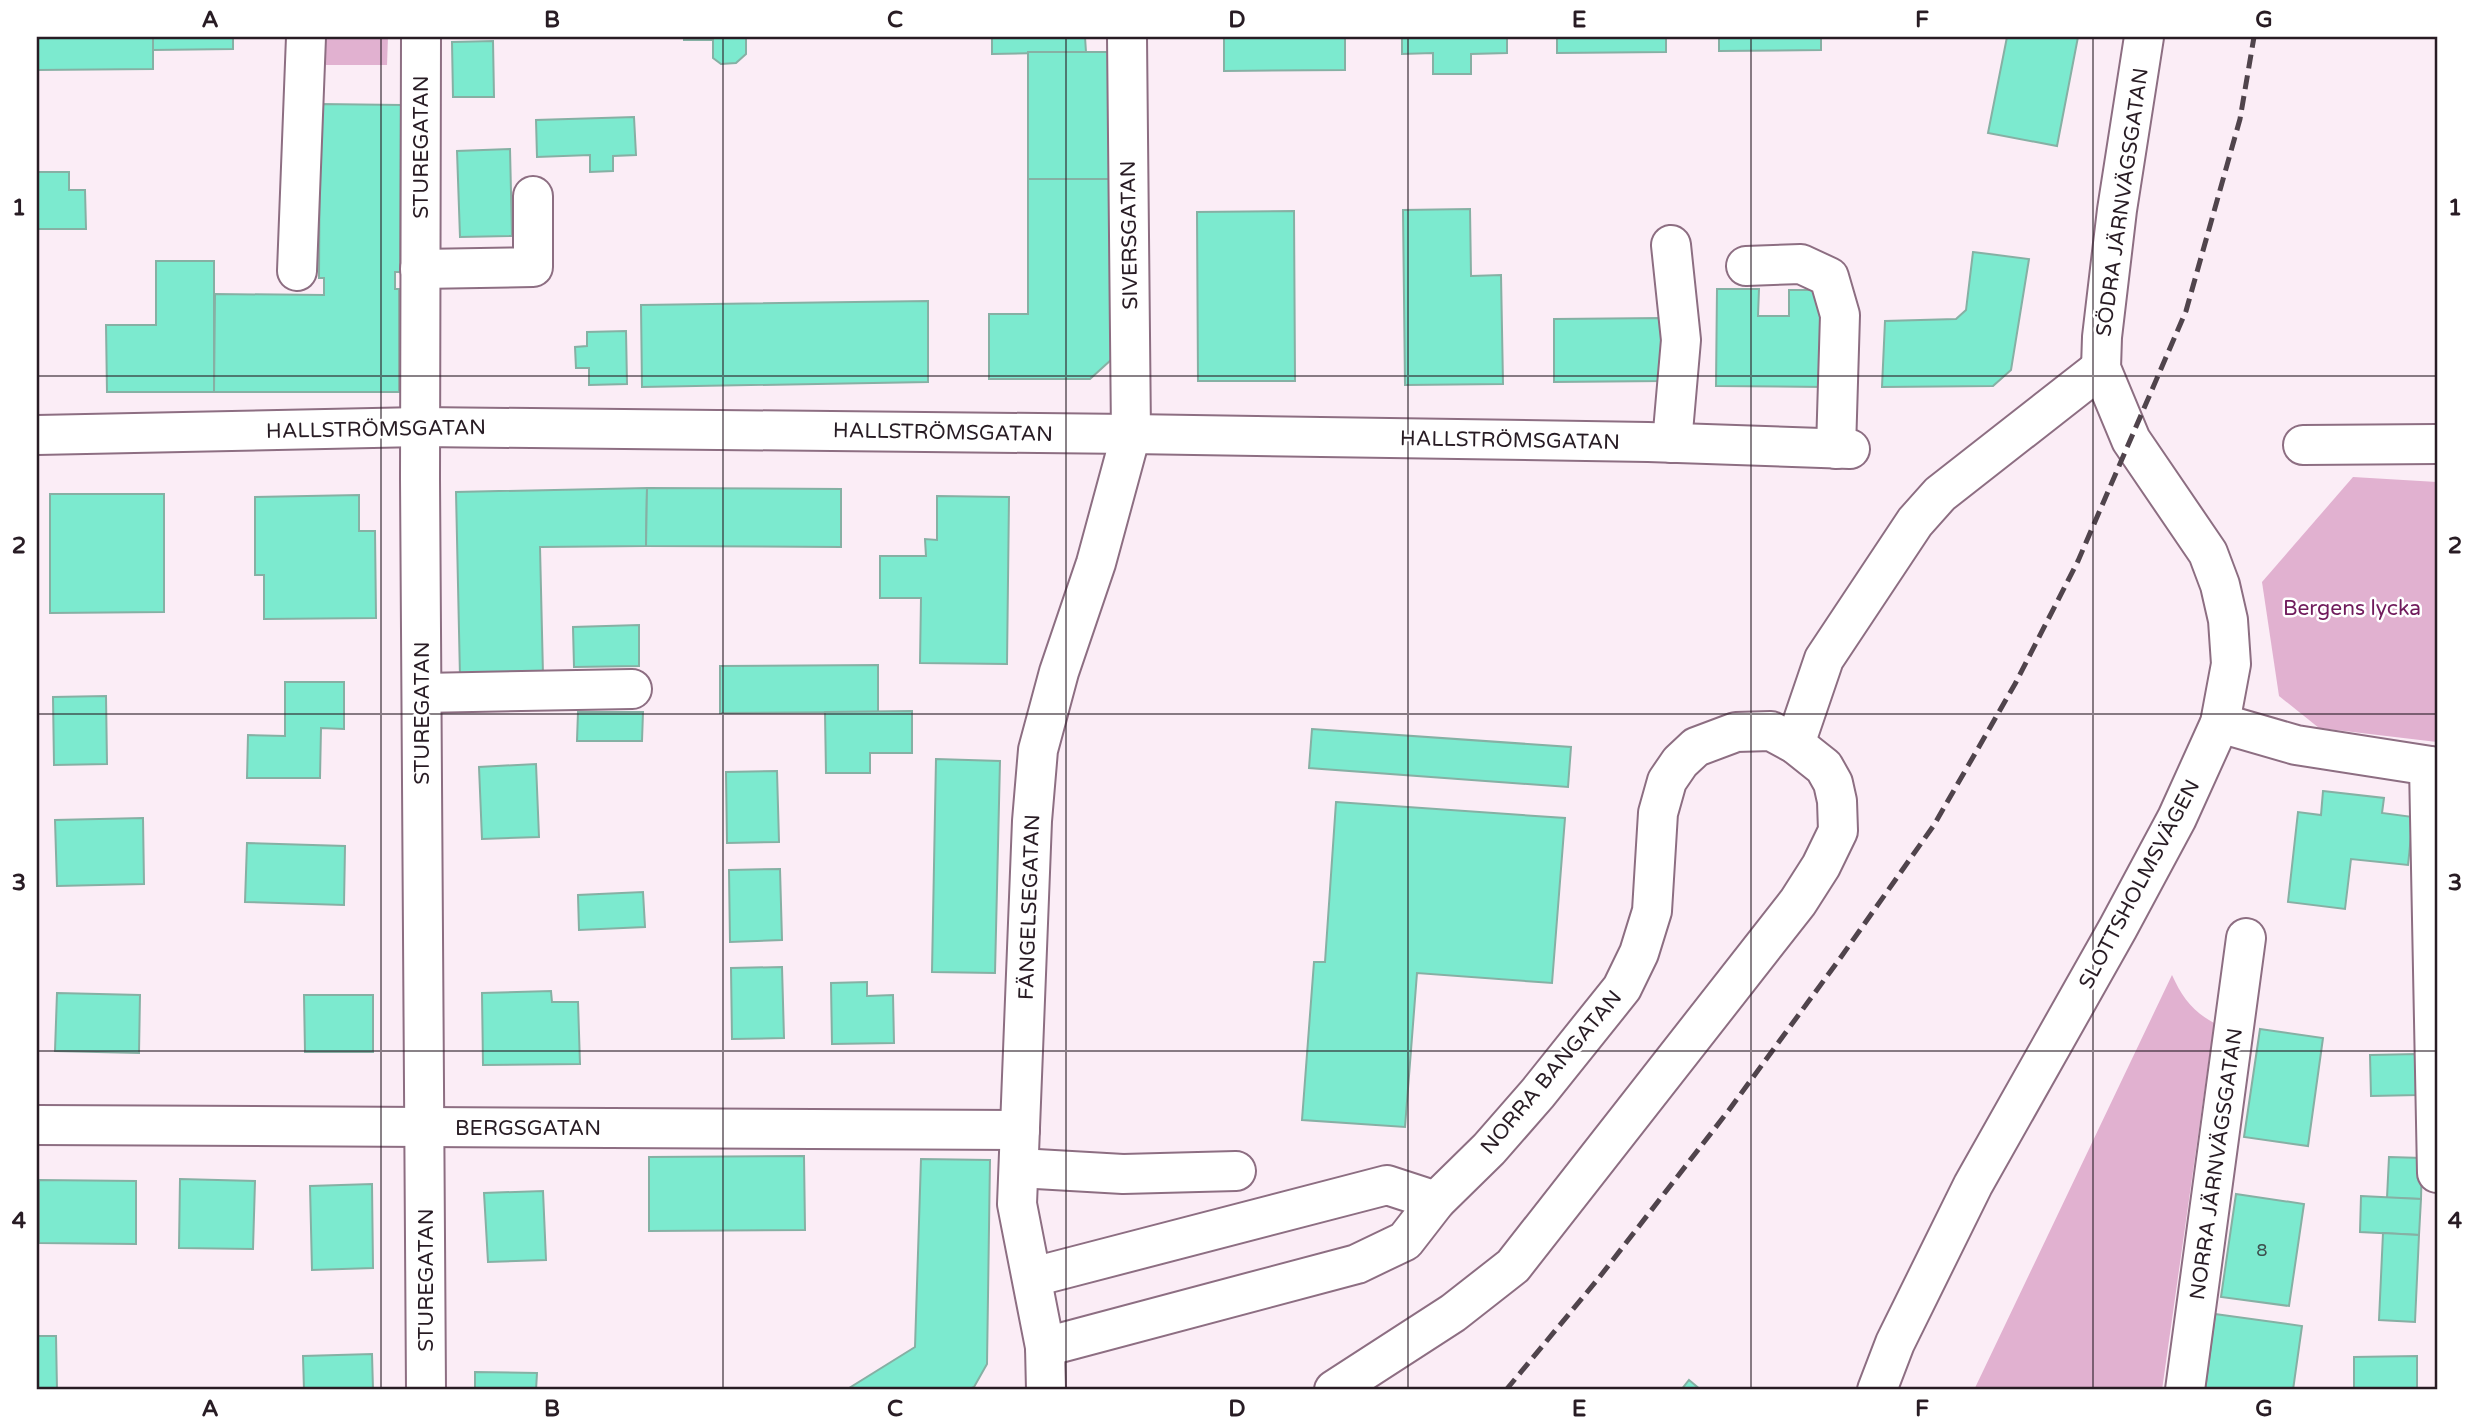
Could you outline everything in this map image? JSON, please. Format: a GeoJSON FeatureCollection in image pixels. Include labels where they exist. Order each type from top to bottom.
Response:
{"type":"FeatureCollection","features":[{"type":"Feature","properties":{"kind":"street"},"geometry":{"type":"LineString","coordinates":[[297,271],[306,37]]}},
{"type":"Feature","properties":{"kind":"street","name":"STUREGATAN"},"geometry":{"type":"LineString","coordinates":[[421,37],[420,427],[426,1390]]}},
{"type":"Feature","properties":{"kind":"street","name":"SIVERSGATAN"},"geometry":{"type":"LineString","coordinates":[[1127,37],[1131,434]]}},
{"type":"Feature","properties":{"kind":"street","name":"SÖDRA JÄRNVÄGSGATAN"},"geometry":{"type":"LineString","coordinates":[[2101,368],[2102,337],[2117,210],[2144,37]]}},
{"type":"Feature","properties":{"kind":"street"},"geometry":{"type":"LineString","coordinates":[[420,269],[533,267],[533,196]]}},
{"type":"Feature","properties":{"kind":"street"},"geometry":{"type":"LineString","coordinates":[[1671,245],[1681,340],[1672,443]]}},
{"type":"Feature","properties":{"kind":"street","name":"HALLSTRÖMSGATAN"},"geometry":{"type":"LineString","coordinates":[[37,435],[420,427],[1131,434],[1672,443],[1843,449],[1840,314],[1829,277],[1801,264],[1746,266]]}},
{"type":"Feature","properties":{"kind":"street"},"geometry":{"type":"LineString","coordinates":[[1795,744],[1824,659],[1915,522],[1940,494],[2101,368]]}},
{"type":"Feature","properties":{"kind":"street","name":"SLOTTSHOLMSVÄGEN"},"geometry":{"type":"LineString","coordinates":[[1877,1390],[1895,1343],[1973,1185],[2177,818],[2220,723],[2231,664],[2228,620],[2220,585],[2208,553],[2131,440],[2101,368]]}},
{"type":"Feature","properties":{"kind":"street","name":"FÄNGELSEGATAN"},"geometry":{"type":"LineString","coordinates":[[1046,1390],[1045,1347],[1017,1204],[1032,821],[1038,750],[1059,672],[1096,563],[1131,434]]}},
{"type":"Feature","properties":{"kind":"street"},"geometry":{"type":"LineString","coordinates":[[2302,445],[2437,444]]}},
{"type":"Feature","properties":{"kind":"street"},"geometry":{"type":"LineString","coordinates":[[422,693],[632,689]]}},
{"type":"Feature","properties":{"kind":"street"},"geometry":{"type":"LineString","coordinates":[[2220,723],[2296,745],[2433,766],[2437,1173]]}},
{"type":"Feature","properties":{"kind":"street","name":"NORRA BANGATAN"},"geometry":{"type":"LineString","coordinates":[[1045,1347],[1357,1264],[1405,1241],[1436,1201],[1489,1149],[1538,1093],[1622,988],[1639,953],[1652,911],[1658,813],[1667,782],[1680,762],[1696,747],[1736,732],[1771,731],[1795,744],[1824,767],[1833,783],[1837,801],[1838,831],[1821,866],[1798,902],[1513,1266],[1453,1313],[1334,1390]]}},
{"type":"Feature","properties":{"kind":"street","name":"NORRA JÄRNVÄGSGATAN"},"geometry":{"type":"LineString","coordinates":[[2185,1390],[2246,938]]}},
{"type":"Feature","properties":{"kind":"street","name":"BERGSGATAN"},"geometry":{"type":"LineString","coordinates":[[37,1125],[1020,1130]]}},
{"type":"Feature","properties":{"kind":"street"},"geometry":{"type":"LineString","coordinates":[[1019,1168],[1124,1174],[1236,1171]]}},
{"type":"Feature","properties":{"kind":"street"},"geometry":{"type":"LineString","coordinates":[[1033,1277],[1387,1185],[1436,1201]]}},
{"type":"Feature","properties":{"kind":"green space"},"geometry":{"type":"Polygon","coordinates":[[[326,37],[388,37],[387,65],[326,65],[326,37]]]}},
{"type":"Feature","properties":{"kind":"green space","name":"Bergens lycka"},"geometry":{"type":"Polygon","coordinates":[[[2353,477],[2437,482],[2437,742],[2319,728],[2279,696],[2262,582],[2353,477]]]}},
{"type":"Feature","properties":{"kind":"green space"},"geometry":{"type":"Polygon","coordinates":[[[2172,975],[2188,1003],[2214,1023],[2162,1390],[1974,1390],[2172,975]]]}},
{"type":"Feature","properties":{"kind":"building"},"geometry":{"type":"Polygon","coordinates":[[[37,37],[153,37],[153,69],[37,70],[37,37]]]}},
{"type":"Feature","properties":{"kind":"building"},"geometry":{"type":"Polygon","coordinates":[[[153,37],[233,37],[233,49],[153,50],[153,37]]]}},
{"type":"Feature","properties":{"kind":"building"},"geometry":{"type":"Polygon","coordinates":[[[684,37],[768,37],[746,38],[746,54],[736,63],[721,64],[713,58],[713,40],[684,40],[684,37]]]}},
{"type":"Feature","properties":{"kind":"building"},"geometry":{"type":"Polygon","coordinates":[[[992,37],[1085,37],[1086,52],[992,54],[992,37]]]}},
{"type":"Feature","properties":{"kind":"building"},"geometry":{"type":"Polygon","coordinates":[[[1224,37],[1345,37],[1345,70],[1224,71],[1224,37]]]}},
{"type":"Feature","properties":{"kind":"building"},"geometry":{"type":"Polygon","coordinates":[[[1402,37],[1507,37],[1507,53],[1471,54],[1471,74],[1433,74],[1433,53],[1402,54],[1402,37]]]}},
{"type":"Feature","properties":{"kind":"building"},"geometry":{"type":"Polygon","coordinates":[[[1557,37],[1666,37],[1666,52],[1557,53],[1557,37]]]}},
{"type":"Feature","properties":{"kind":"building"},"geometry":{"type":"Polygon","coordinates":[[[1719,37],[1821,37],[1821,50],[1719,51],[1719,37]]]}},
{"type":"Feature","properties":{"kind":"building"},"geometry":{"type":"Polygon","coordinates":[[[2007,37],[2078,37],[2057,146],[1988,133],[2007,37]]]}},
{"type":"Feature","properties":{"kind":"building"},"geometry":{"type":"Polygon","coordinates":[[[493,41],[494,97],[453,97],[452,42],[493,41]]]}},
{"type":"Feature","properties":{"kind":"building"},"geometry":{"type":"Polygon","coordinates":[[[1028,52],[1111,52],[1112,179],[1028,179],[1028,52]]]}},
{"type":"Feature","properties":{"kind":"building"},"geometry":{"type":"Polygon","coordinates":[[[320,104],[401,105],[400,272],[395,272],[395,289],[399,289],[399,392],[214,392],[215,294],[324,295],[324,278],[319,278],[320,104]]]}},
{"type":"Feature","properties":{"kind":"building"},"geometry":{"type":"Polygon","coordinates":[[[634,117],[636,155],[613,156],[613,171],[590,172],[590,155],[537,157],[536,120],[634,117]]]}},
{"type":"Feature","properties":{"kind":"building"},"geometry":{"type":"Polygon","coordinates":[[[510,149],[512,236],[460,237],[457,151],[510,149]]]}},
{"type":"Feature","properties":{"kind":"building"},"geometry":{"type":"Polygon","coordinates":[[[37,172],[69,172],[69,190],[85,190],[86,229],[37,229],[37,172]]]}},
{"type":"Feature","properties":{"kind":"building"},"geometry":{"type":"Polygon","coordinates":[[[1028,179],[1112,179],[1112,359],[1090,379],[989,379],[989,314],[1028,314],[1028,179]]]}},
{"type":"Feature","properties":{"kind":"building"},"geometry":{"type":"Polygon","coordinates":[[[1470,209],[1471,276],[1501,275],[1503,384],[1405,385],[1403,210],[1470,209]]]}},
{"type":"Feature","properties":{"kind":"building"},"geometry":{"type":"Polygon","coordinates":[[[1294,211],[1295,381],[1198,381],[1197,212],[1294,211]]]}},
{"type":"Feature","properties":{"kind":"building"},"geometry":{"type":"Polygon","coordinates":[[[1973,252],[2029,259],[2011,370],[1993,386],[1882,387],[1885,321],[1956,319],[1966,310],[1973,252]]]}},
{"type":"Feature","properties":{"kind":"building"},"geometry":{"type":"Polygon","coordinates":[[[156,261],[214,261],[214,392],[107,392],[106,325],[156,325],[156,261]]]}},
{"type":"Feature","properties":{"kind":"building"},"geometry":{"type":"Polygon","coordinates":[[[1717,289],[1759,289],[1758,316],[1789,316],[1789,290],[1826,290],[1825,387],[1716,386],[1717,289]]]}},
{"type":"Feature","properties":{"kind":"building"},"geometry":{"type":"Polygon","coordinates":[[[928,301],[928,382],[642,387],[641,305],[928,301]]]}},
{"type":"Feature","properties":{"kind":"building"},"geometry":{"type":"Polygon","coordinates":[[[1663,318],[1664,381],[1554,382],[1554,319],[1663,318]]]}},
{"type":"Feature","properties":{"kind":"building"},"geometry":{"type":"Polygon","coordinates":[[[626,331],[627,384],[589,385],[589,368],[576,368],[575,347],[587,346],[587,332],[626,331]]]}},
{"type":"Feature","properties":{"kind":"building"},"geometry":{"type":"Polygon","coordinates":[[[647,488],[646,546],[540,547],[543,675],[460,677],[456,492],[647,488]]]}},
{"type":"Feature","properties":{"kind":"building"},"geometry":{"type":"Polygon","coordinates":[[[647,488],[841,489],[841,547],[646,546],[647,488]]]}},
{"type":"Feature","properties":{"kind":"building"},"geometry":{"type":"Polygon","coordinates":[[[50,494],[164,494],[164,612],[50,613],[50,494]]]}},
{"type":"Feature","properties":{"kind":"building"},"geometry":{"type":"Polygon","coordinates":[[[359,495],[359,531],[375,531],[376,618],[264,619],[264,575],[255,575],[255,497],[359,495]]]}},
{"type":"Feature","properties":{"kind":"building"},"geometry":{"type":"Polygon","coordinates":[[[937,496],[1009,497],[1007,664],[920,663],[921,598],[880,598],[880,556],[926,556],[925,539],[937,540],[937,496]]]}},
{"type":"Feature","properties":{"kind":"building"},"geometry":{"type":"Polygon","coordinates":[[[639,625],[639,666],[574,667],[573,627],[639,625]]]}},
{"type":"Feature","properties":{"kind":"building"},"geometry":{"type":"Polygon","coordinates":[[[878,665],[878,712],[720,713],[720,666],[878,665]]]}},
{"type":"Feature","properties":{"kind":"building"},"geometry":{"type":"Polygon","coordinates":[[[285,682],[344,682],[344,729],[321,728],[320,778],[247,778],[248,735],[285,736],[285,682]]]}},
{"type":"Feature","properties":{"kind":"building"},"geometry":{"type":"Polygon","coordinates":[[[106,696],[107,764],[54,765],[53,697],[106,696]]]}},
{"type":"Feature","properties":{"kind":"building"},"geometry":{"type":"Polygon","coordinates":[[[912,711],[912,753],[870,753],[870,773],[826,773],[825,712],[912,711]]]}},
{"type":"Feature","properties":{"kind":"building"},"geometry":{"type":"Polygon","coordinates":[[[578,712],[643,712],[642,741],[577,741],[578,712]]]}},
{"type":"Feature","properties":{"kind":"building"},"geometry":{"type":"Polygon","coordinates":[[[1312,729],[1571,747],[1568,787],[1309,768],[1312,729]]]}},
{"type":"Feature","properties":{"kind":"building"},"geometry":{"type":"Polygon","coordinates":[[[936,759],[1000,761],[995,973],[932,972],[936,759]]]}},
{"type":"Feature","properties":{"kind":"building"},"geometry":{"type":"Polygon","coordinates":[[[536,764],[539,837],[482,839],[479,767],[536,764]]]}},
{"type":"Feature","properties":{"kind":"building"},"geometry":{"type":"Polygon","coordinates":[[[777,771],[779,842],[727,843],[726,772],[777,771]]]}},
{"type":"Feature","properties":{"kind":"building"},"geometry":{"type":"Polygon","coordinates":[[[2323,791],[2384,798],[2382,813],[2413,817],[2408,865],[2351,859],[2345,909],[2288,902],[2298,812],[2321,815],[2323,791]]]}},
{"type":"Feature","properties":{"kind":"building"},"geometry":{"type":"Polygon","coordinates":[[[1336,802],[1565,818],[1552,983],[1417,973],[1405,1127],[1302,1120],[1314,962],[1325,962],[1336,802]]]}},
{"type":"Feature","properties":{"kind":"building"},"geometry":{"type":"Polygon","coordinates":[[[143,818],[144,884],[57,886],[55,820],[143,818]]]}},
{"type":"Feature","properties":{"kind":"building"},"geometry":{"type":"Polygon","coordinates":[[[247,843],[345,846],[344,905],[245,902],[247,843]]]}},
{"type":"Feature","properties":{"kind":"building"},"geometry":{"type":"Polygon","coordinates":[[[780,869],[782,940],[730,942],[729,870],[780,869]]]}},
{"type":"Feature","properties":{"kind":"building"},"geometry":{"type":"Polygon","coordinates":[[[643,892],[645,927],[579,930],[578,895],[643,892]]]}},
{"type":"Feature","properties":{"kind":"building"},"geometry":{"type":"Polygon","coordinates":[[[782,967],[784,1038],[732,1039],[731,968],[782,967]]]}},
{"type":"Feature","properties":{"kind":"building"},"geometry":{"type":"Polygon","coordinates":[[[867,982],[867,996],[893,995],[894,1043],[832,1044],[831,983],[867,982]]]}},
{"type":"Feature","properties":{"kind":"building"},"geometry":{"type":"Polygon","coordinates":[[[551,991],[552,1002],[578,1002],[580,1064],[483,1065],[482,993],[551,991]]]}},
{"type":"Feature","properties":{"kind":"building"},"geometry":{"type":"Polygon","coordinates":[[[57,993],[140,995],[139,1053],[55,1051],[57,993]]]}},
{"type":"Feature","properties":{"kind":"building"},"geometry":{"type":"Polygon","coordinates":[[[304,995],[373,995],[373,1052],[305,1052],[304,995]]]}},
{"type":"Feature","properties":{"kind":"building"},"geometry":{"type":"Polygon","coordinates":[[[2260,1029],[2323,1038],[2308,1146],[2244,1137],[2260,1029]]]}},
{"type":"Feature","properties":{"kind":"building"},"geometry":{"type":"Polygon","coordinates":[[[2417,1054],[2418,1095],[2371,1096],[2370,1055],[2417,1054]]]}},
{"type":"Feature","properties":{"kind":"building"},"geometry":{"type":"Polygon","coordinates":[[[804,1156],[805,1230],[649,1231],[649,1157],[804,1156]]]}},
{"type":"Feature","properties":{"kind":"building"},"geometry":{"type":"Polygon","coordinates":[[[2389,1157],[2422,1158],[2421,1199],[2387,1198],[2389,1157]]]}},
{"type":"Feature","properties":{"kind":"building"},"geometry":{"type":"Polygon","coordinates":[[[921,1159],[990,1160],[987,1364],[974,1387],[968,1390],[846,1390],[915,1347],[921,1159]]]}},
{"type":"Feature","properties":{"kind":"building"},"geometry":{"type":"Polygon","coordinates":[[[180,1179],[255,1181],[253,1249],[179,1248],[180,1179]]]}},
{"type":"Feature","properties":{"kind":"building"},"geometry":{"type":"Polygon","coordinates":[[[39,1180],[136,1181],[136,1244],[39,1243],[39,1180]]]}},
{"type":"Feature","properties":{"kind":"building"},"geometry":{"type":"Polygon","coordinates":[[[372,1184],[373,1268],[312,1270],[310,1186],[372,1184]]]}},
{"type":"Feature","properties":{"kind":"building"},"geometry":{"type":"Polygon","coordinates":[[[543,1191],[546,1260],[488,1262],[484,1193],[543,1191]]]}},
{"type":"Feature","properties":{"kind":"building"},"geometry":{"type":"Polygon","coordinates":[[[2236,1194],[2304,1204],[2289,1306],[2221,1297],[2236,1194]]]}},
{"type":"Feature","properties":{"kind":"building"},"geometry":{"type":"Polygon","coordinates":[[[2361,1196],[2421,1199],[2419,1235],[2360,1232],[2361,1196]]]}},
{"type":"Feature","properties":{"kind":"building"},"geometry":{"type":"Polygon","coordinates":[[[2383,1233],[2419,1235],[2415,1322],[2379,1320],[2383,1233]]]}},
{"type":"Feature","properties":{"kind":"building"},"geometry":{"type":"Polygon","coordinates":[[[2215,1314],[2302,1326],[2293,1390],[2205,1390],[2215,1314]]]}},
{"type":"Feature","properties":{"kind":"building"},"geometry":{"type":"Polygon","coordinates":[[[37,1336],[56,1336],[57,1390],[37,1390],[37,1336]]]}},
{"type":"Feature","properties":{"kind":"building"},"geometry":{"type":"Polygon","coordinates":[[[372,1354],[373,1390],[304,1390],[303,1356],[372,1354]]]}},
{"type":"Feature","properties":{"kind":"building"},"geometry":{"type":"Polygon","coordinates":[[[2417,1356],[2417,1390],[2354,1390],[2354,1357],[2417,1356]]]}},
{"type":"Feature","properties":{"kind":"building"},"geometry":{"type":"Polygon","coordinates":[[[475,1372],[537,1373],[536,1390],[475,1390],[475,1372]]]}},
{"type":"Feature","properties":{"kind":"building"},"geometry":{"type":"Polygon","coordinates":[[[1689,1380],[1701,1390],[1681,1390],[1689,1380]]]}},
{"type":"Feature","properties":{"kind":"railway"},"geometry":{"type":"LineString","coordinates":[[1506,1390],[1598,1279],[1729,1110],[1841,957],[1934,825],[2015,684],[2078,561],[2186,311],[2240,119],[2254,37]]}}]}
